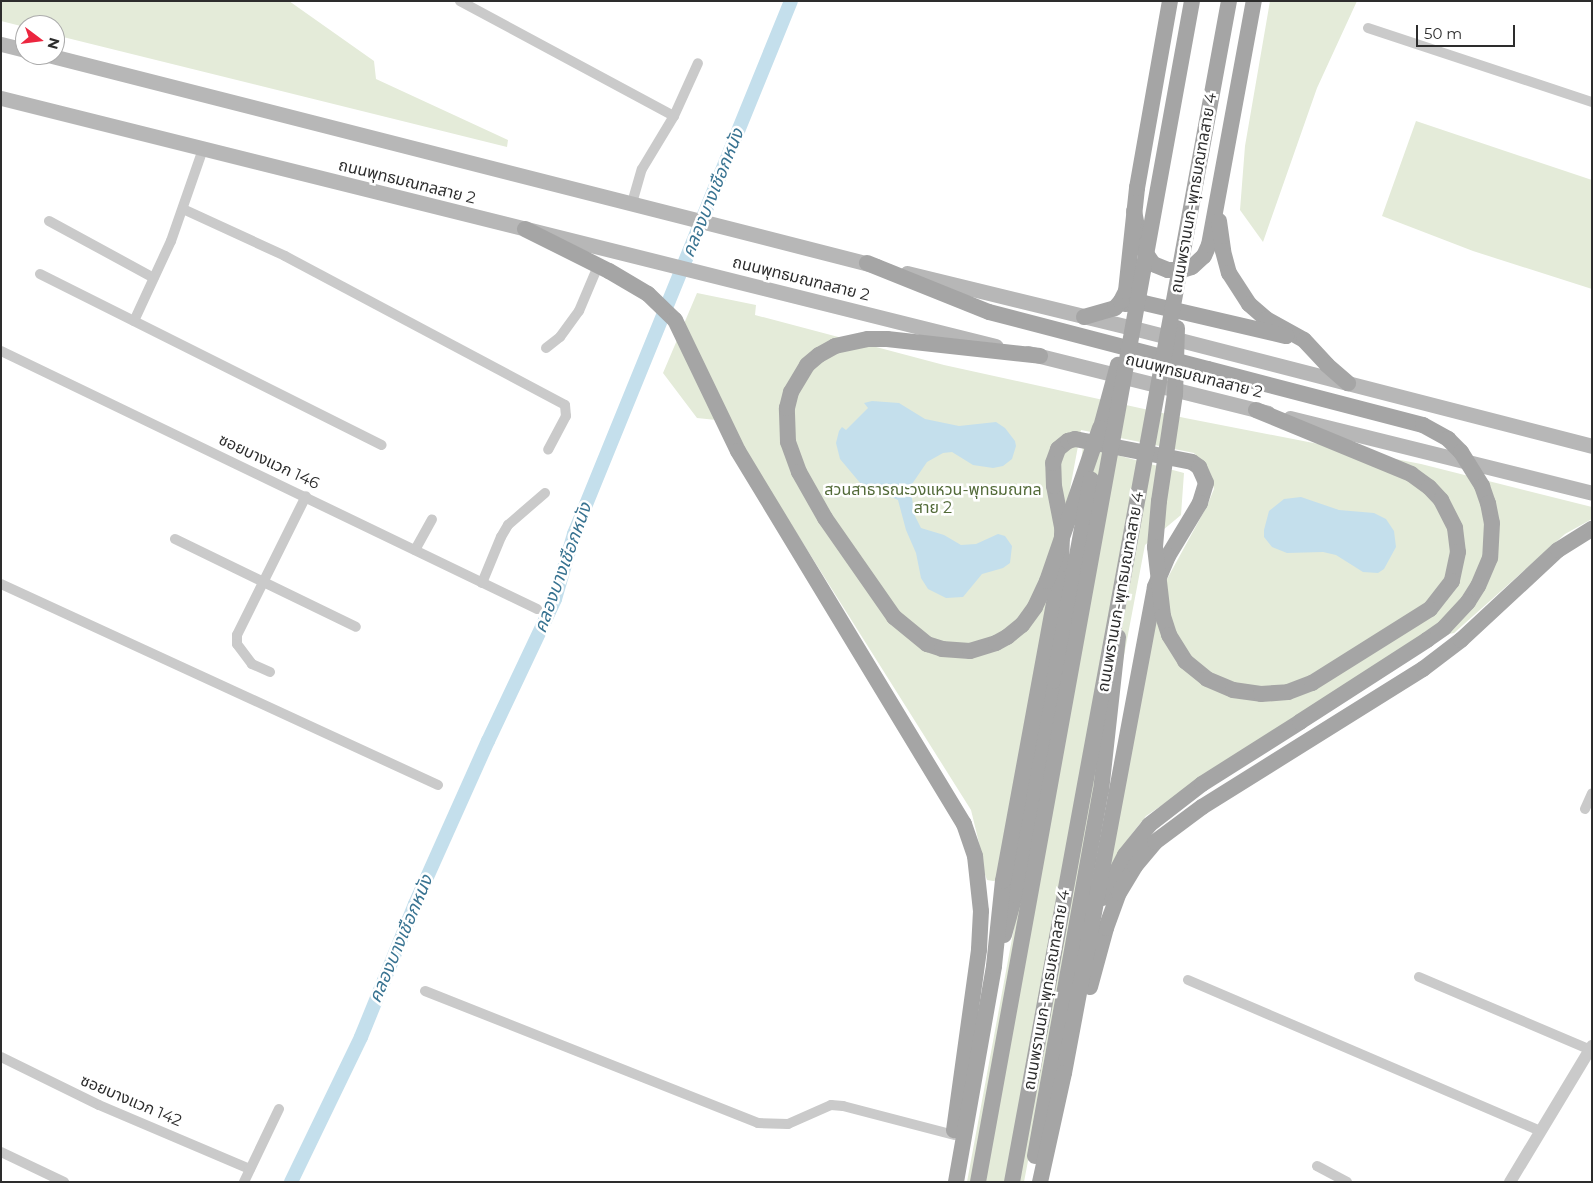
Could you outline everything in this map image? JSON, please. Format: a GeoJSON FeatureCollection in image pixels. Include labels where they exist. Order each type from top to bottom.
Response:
{"type":"FeatureCollection","features":[{"type":"Feature","properties":{"kind":"main road"},"geometry":{"type":"LineString","coordinates":[[1118,306],[1128,284],[1134,211],[1170,1]]}},
{"type":"Feature","properties":{"kind":"main road","name":"ถนนพรานนก-พุทธมณฑลสาย 4"},"geometry":{"type":"LineString","coordinates":[[978,1182],[1192,1]]}},
{"type":"Feature","properties":{"kind":"main road","name":"ถนนพรานนก-พุทธมณฑลสาย 4"},"geometry":{"type":"LineString","coordinates":[[1012,1182],[1229,1]]}},
{"type":"Feature","properties":{"kind":"main road"},"geometry":{"type":"LineString","coordinates":[[1134,211],[1139,240],[1150,261],[1168,270],[1187,269],[1200,260],[1207,251],[1254,1]]}},
{"type":"Feature","properties":{"kind":"main road"},"geometry":{"type":"LineString","coordinates":[[1,44],[15,48]]}},
{"type":"Feature","properties":{"kind":"main road","name":"ถนนพุทธมณฑลสาย 2"},"geometry":{"type":"LineString","coordinates":[[65,59],[1592,446]]}},
{"type":"Feature","properties":{"kind":"main road","name":"ถนนพุทธมณฑลสาย 2"},"geometry":{"type":"LineString","coordinates":[[2,100],[526,230],[668,263],[1592,494]]}},
{"type":"Feature","properties":{"kind":"main road"},"geometry":{"type":"LineString","coordinates":[[1222,179],[1219,207],[1220,236],[1225,261],[1235,284],[1249,304],[1266,320],[1304,340],[1327,365],[1348,383]]}},
{"type":"Feature","properties":{"kind":"main road"},"geometry":{"type":"LineString","coordinates":[[526,230],[598,266],[648,294],[675,320],[692,351],[738,451],[944,788],[970,840],[978,874],[980,929],[948,1182]]}},
{"type":"Feature","properties":{"kind":"main road"},"geometry":{"type":"LineString","coordinates":[[867,263],[963,303],[1011,319],[1423,425],[1448,439],[1461,452],[1478,478],[1488,504],[1492,523],[1490,558],[1478,586],[1468,602],[1444,628],[1202,784],[1149,825],[1115,873],[1082,938]]}},
{"type":"Feature","properties":{"kind":"main road"},"geometry":{"type":"LineString","coordinates":[[1176,290],[1175,394],[1159,501],[1155,547],[1163,616],[1177,650],[1194,670],[1220,686],[1253,694],[1288,692],[1312,683],[1430,610],[1452,581],[1458,552],[1455,528],[1441,500],[1429,487],[1411,474],[1256,410]]}},
{"type":"Feature","properties":{"kind":"main road"},"geometry":{"type":"LineString","coordinates":[[1084,317],[1108,312],[1118,306],[1144,303],[1304,340]]}},
{"type":"Feature","properties":{"kind":"main road"},"geometry":{"type":"LineString","coordinates":[[994,966],[1012,907],[1100,428],[1110,387],[1134,323]]}},
{"type":"Feature","properties":{"kind":"main road"},"geometry":{"type":"LineString","coordinates":[[1040,356],[887,339],[852,342],[835,346],[819,355],[807,365],[791,392],[787,408],[788,442],[799,472],[825,518],[894,617],[928,644],[942,649],[970,651],[996,643],[1022,625],[1035,607],[1046,581],[1100,428]]}},
{"type":"Feature","properties":{"kind":"main road"},"geometry":{"type":"LineString","coordinates":[[956,1182],[994,966],[1003,881],[1061,564],[1062,527],[1054,486],[1053,463],[1058,449],[1068,441],[1075,439],[1192,462],[1199,467],[1206,483],[1200,503],[1168,556],[1155,587],[1032,1182]]}},
{"type":"Feature","properties":{"kind":"main road"},"geometry":{"type":"LineString","coordinates":[[1040,1182],[1064,1073],[1112,911],[1126,880],[1149,847],[1168,830],[1202,807],[1423,669],[1461,640],[1558,550],[1592,529]]}},
{"type":"Feature","properties":{"kind":"main road"},"geometry":{"type":"LineString","coordinates":[[1064,1073],[1107,746],[1124,573]]}},
{"type":"Feature","properties":{"kind":"street"},"geometry":{"type":"LineString","coordinates":[[460,1],[674,116]]}},
{"type":"Feature","properties":{"kind":"street"},"geometry":{"type":"LineString","coordinates":[[1368,28],[1592,102]]}},
{"type":"Feature","properties":{"kind":"street"},"geometry":{"type":"LineString","coordinates":[[632,203],[642,169],[674,116],[698,63]]}},
{"type":"Feature","properties":{"kind":"street"},"geometry":{"type":"LineString","coordinates":[[134,321],[183,209],[203,149]]}},
{"type":"Feature","properties":{"kind":"street"},"geometry":{"type":"LineString","coordinates":[[183,209],[294,261],[565,405],[566,416],[548,450]]}},
{"type":"Feature","properties":{"kind":"street"},"geometry":{"type":"LineString","coordinates":[[49,221],[154,278]]}},
{"type":"Feature","properties":{"kind":"street"},"geometry":{"type":"LineString","coordinates":[[546,348],[560,337],[579,311],[598,266]]}},
{"type":"Feature","properties":{"kind":"street"},"geometry":{"type":"LineString","coordinates":[[40,274],[382,445]]}},
{"type":"Feature","properties":{"kind":"street","name":"ซอยบางแวก 146"},"geometry":{"type":"LineString","coordinates":[[1,351],[145,422],[306,496],[538,609]]}},
{"type":"Feature","properties":{"kind":"street"},"geometry":{"type":"LineString","coordinates":[[482,583],[501,536],[508,525],[545,493]]}},
{"type":"Feature","properties":{"kind":"street"},"geometry":{"type":"LineString","coordinates":[[270,672],[252,664],[236,640],[239,626],[306,496]]}},
{"type":"Feature","properties":{"kind":"street"},"geometry":{"type":"LineString","coordinates":[[415,550],[432,519]]}},
{"type":"Feature","properties":{"kind":"street"},"geometry":{"type":"LineString","coordinates":[[175,539],[356,627]]}},
{"type":"Feature","properties":{"kind":"street"},"geometry":{"type":"LineString","coordinates":[[1,584],[438,785]]}},
{"type":"Feature","properties":{"kind":"street"},"geometry":{"type":"LineString","coordinates":[[1584,809],[1592,793]]}},
{"type":"Feature","properties":{"kind":"street"},"geometry":{"type":"LineString","coordinates":[[1418,977],[1591,1048],[1510,1182]]}},
{"type":"Feature","properties":{"kind":"street"},"geometry":{"type":"LineString","coordinates":[[1188,980],[1540,1131]]}},
{"type":"Feature","properties":{"kind":"street"},"geometry":{"type":"LineString","coordinates":[[425,991],[758,1123],[788,1124],[831,1105],[843,1106],[954,1135]]}},
{"type":"Feature","properties":{"kind":"street","name":"ซอยบางแวก 142"},"geometry":{"type":"LineString","coordinates":[[1,1058],[99,1105],[250,1169]]}},
{"type":"Feature","properties":{"kind":"street"},"geometry":{"type":"LineString","coordinates":[[244,1182],[279,1109]]}},
{"type":"Feature","properties":{"kind":"street"},"geometry":{"type":"LineString","coordinates":[[1,1152],[64,1182]]}},
{"type":"Feature","properties":{"kind":"street"},"geometry":{"type":"LineString","coordinates":[[1317,1166],[1347,1182]]}},
{"type":"Feature","properties":{"kind":"green space"},"geometry":{"type":"Polygon","coordinates":[[[1,1],[289,1],[374,61],[376,79],[508,140],[507,147],[65,37],[65,15],[15,15],[15,24],[1,21],[1,1]]]}},
{"type":"Feature","properties":{"kind":"green space"},"geometry":{"type":"Polygon","coordinates":[[[1270,1],[1357,1],[1317,88],[1263,242],[1240,210],[1245,146],[1270,1]]]}},
{"type":"Feature","properties":{"kind":"green space"},"geometry":{"type":"Polygon","coordinates":[[[1416,121],[1592,180],[1592,289],[1473,251],[1382,216],[1416,121]]]}},
{"type":"Feature","properties":{"kind":"green space","name":"สวนสาธารณะวงแหวน-พุทธมณฑล สาย 2"},"geometry":{"type":"Polygon","coordinates":[[[697,293],[756,305],[755,315],[944,365],[1185,418],[1421,464],[1592,507],[1592,519],[1565,534],[1454,633],[1416,641],[1263,737],[1146,816],[1131,835],[1109,871],[1155,601],[1207,506],[1214,489],[1209,471],[1194,453],[1081,430],[997,881],[987,880],[982,866],[971,810],[726,421],[697,418],[663,373],[697,293]]]}},
{"type":"Feature","properties":{"kind":"green space","name":"สวนสาธารณะวงแหวน-พุทธมณฑล สาย 2"},"geometry":{"type":"Polygon","coordinates":[[[1083,446],[1184,473],[1181,515],[1145,545],[1024,1182],[967,1182],[1087,533],[1074,517],[1083,446]]]}},
{"type":"Feature","properties":{"kind":"water"},"geometry":{"type":"Polygon","coordinates":[[[872,401],[899,403],[925,419],[959,426],[996,422],[1005,428],[1015,441],[1016,446],[1012,459],[1003,466],[993,468],[973,465],[952,452],[943,453],[927,462],[910,487],[915,516],[921,528],[944,535],[961,545],[976,544],[998,534],[1005,536],[1012,546],[1010,563],[1003,568],[982,574],[963,597],[946,598],[928,589],[921,578],[916,553],[906,530],[898,500],[861,484],[840,459],[836,443],[839,431],[842,427],[846,430],[868,408],[864,403],[872,401]]]}},
{"type":"Feature","properties":{"kind":"water"},"geometry":{"type":"Polygon","coordinates":[[[1301,497],[1339,510],[1374,513],[1386,519],[1394,531],[1396,547],[1384,569],[1378,573],[1363,572],[1336,555],[1323,552],[1287,553],[1272,547],[1264,537],[1269,511],[1284,499],[1301,497]]]}},
{"type":"Feature","properties":{"kind":"waterway","name":"คลองบางเชือกหนัง"},"geometry":{"type":"LineString","coordinates":[[291,1182],[361,1037],[415,904],[488,741],[555,599],[574,534],[791,1]]}}]}
